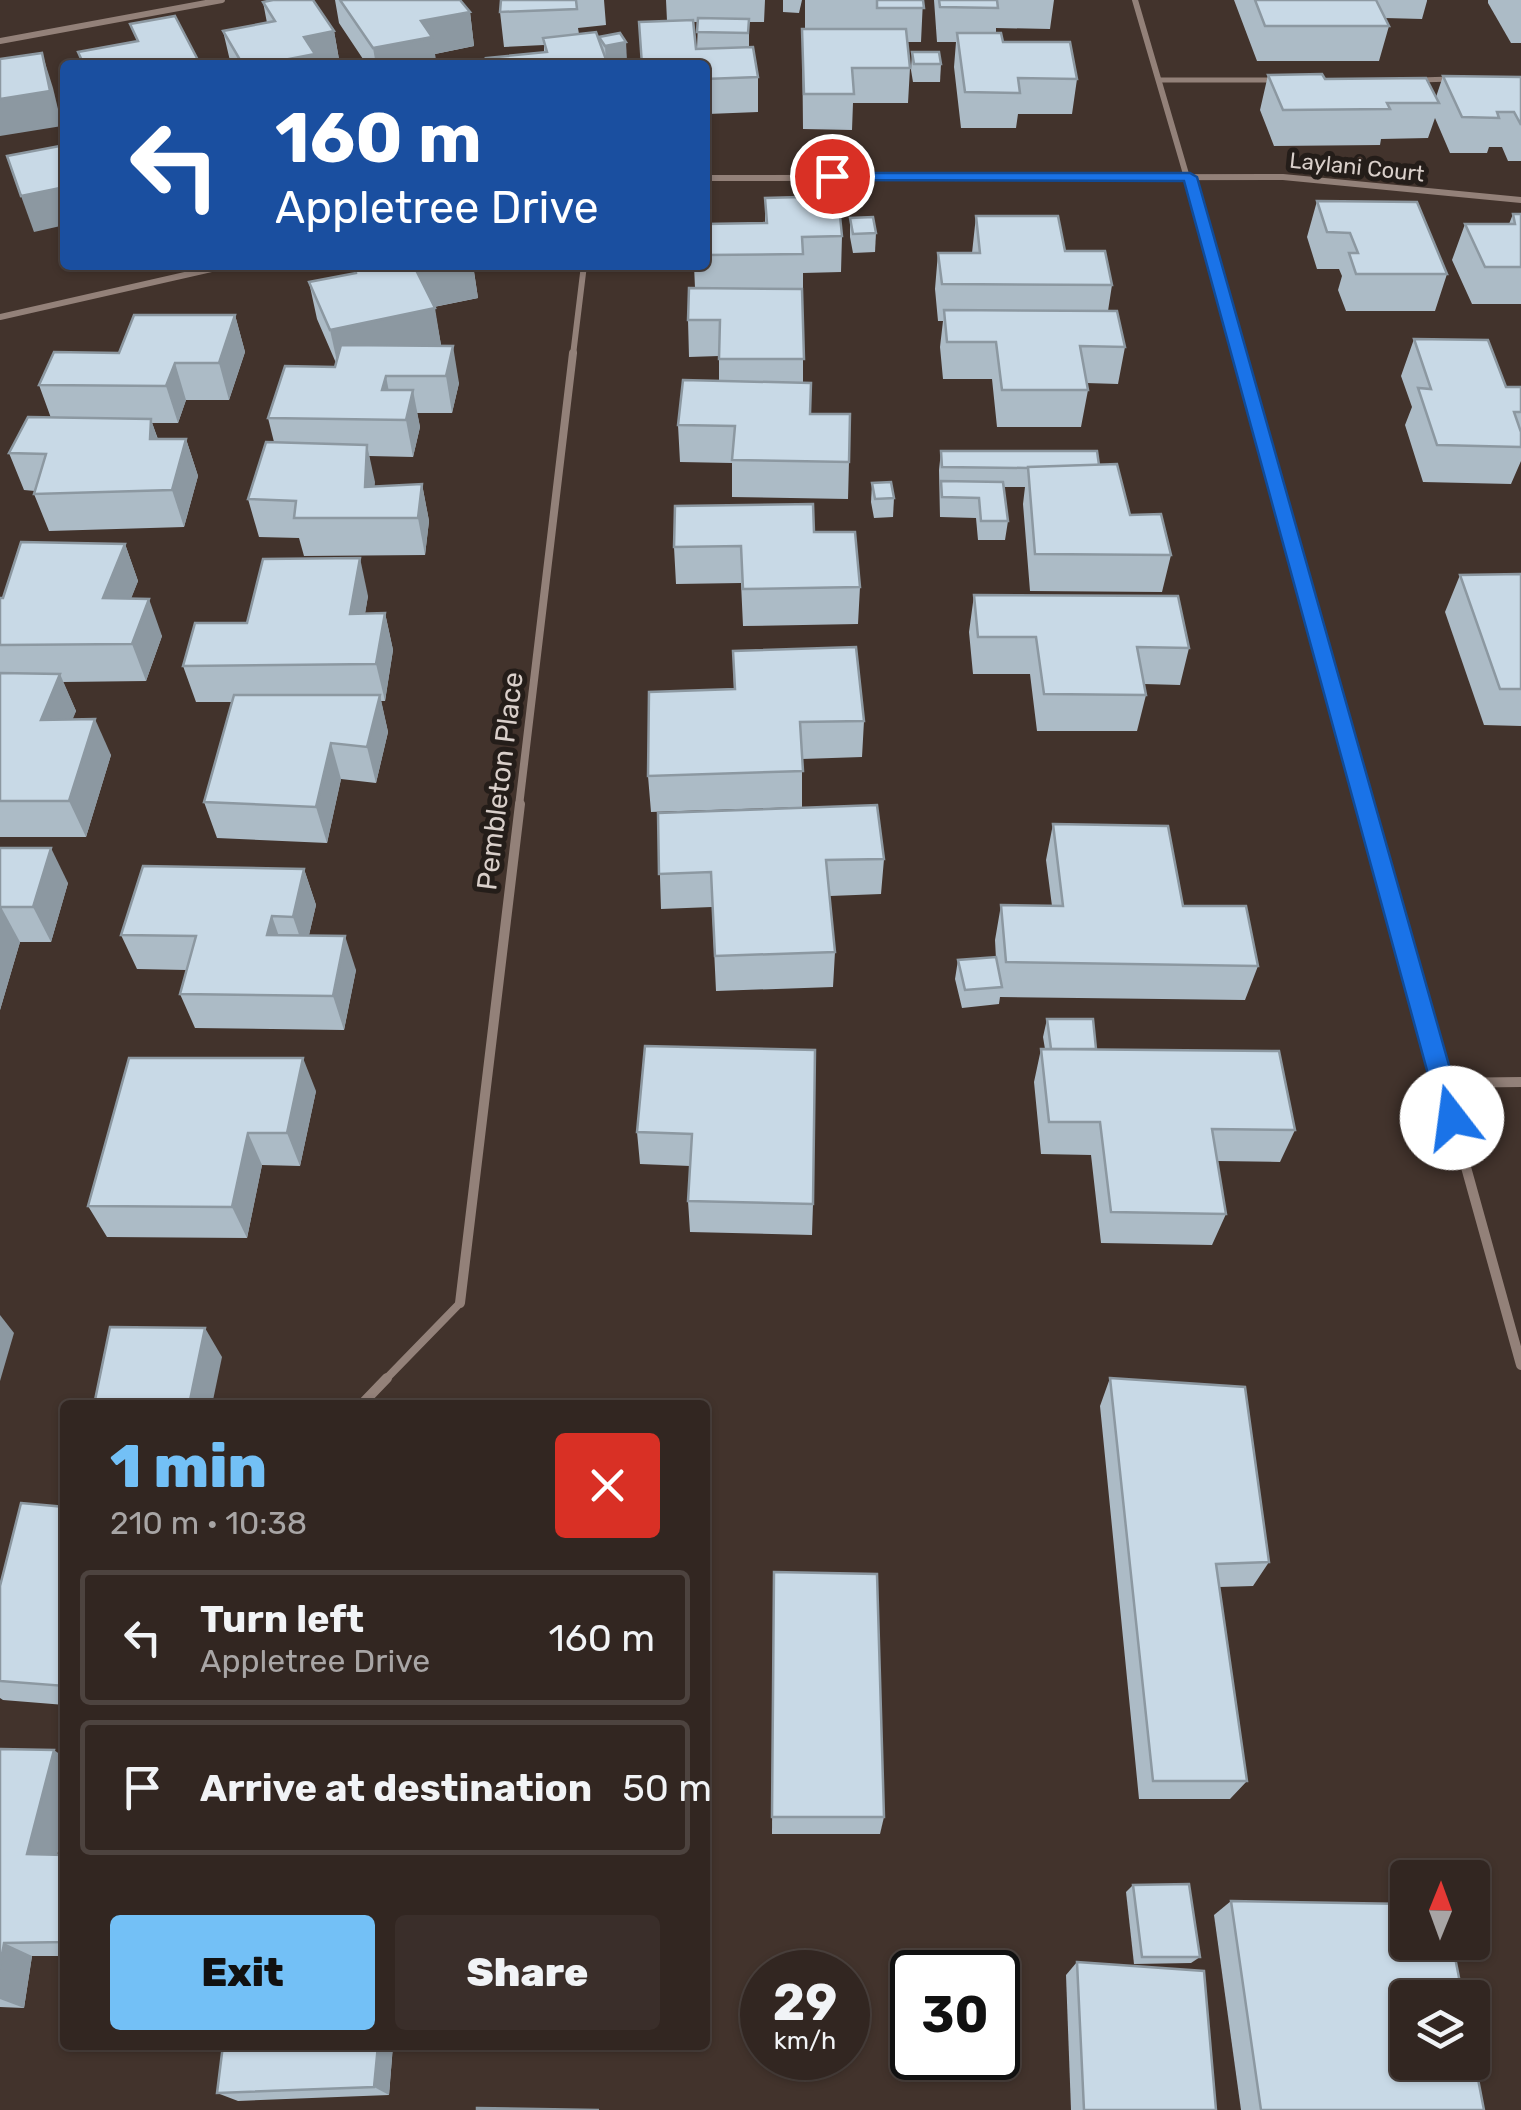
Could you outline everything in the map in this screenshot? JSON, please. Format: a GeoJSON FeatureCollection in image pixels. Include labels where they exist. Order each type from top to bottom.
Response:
{"type":"FeatureCollection","features":[{"type":"Feature","properties":{"kind":"street"},"geometry":{"type":"LineString","coordinates":[[0,41],[222,0]]}},
{"type":"Feature","properties":{"kind":"street"},"geometry":{"type":"LineString","coordinates":[[1135,0],[1190,177],[1521,1365]]}},
{"type":"Feature","properties":{"kind":"street","name":"Laylani Court"},"geometry":{"type":"LineString","coordinates":[[710,178],[1190,177],[1357,182],[1521,200]]}},
{"type":"Feature","properties":{"kind":"street"},"geometry":{"type":"LineString","coordinates":[[0,318],[207,270]]}},
{"type":"Feature","properties":{"kind":"street","name":"Pembleton Place"},"geometry":{"type":"LineString","coordinates":[[460,1303],[583,270]]}},
{"type":"Feature","properties":{"kind":"street"},"geometry":{"type":"LineString","coordinates":[[1442,1083],[1521,1082]]}},
{"type":"Feature","properties":{"kind":"lane"},"geometry":{"type":"LineString","coordinates":[[1160,80],[1293,80]]}},
{"type":"Feature","properties":{"kind":"lane"},"geometry":{"type":"LineString","coordinates":[[1407,80],[1464,80]]}},
{"type":"Feature","properties":{"kind":"lane"},"geometry":{"type":"LineString","coordinates":[[366,1400],[460,1303]]}},
{"type":"Feature","properties":{"kind":"building"},"geometry":{"type":"Polygon","coordinates":[[[313,0],[334,31],[304,37],[315,54],[284,60],[240,60],[223,31],[275,21],[263,2],[313,0]]]}},
{"type":"Feature","properties":{"kind":"building"},"geometry":{"type":"Polygon","coordinates":[[[340,0],[460,0],[470,12],[421,21],[432,37],[373,48],[340,0]]]}},
{"type":"Feature","properties":{"kind":"building"},"geometry":{"type":"Polygon","coordinates":[[[501,0],[576,0],[577,9],[500,12],[501,0]]]}},
{"type":"Feature","properties":{"kind":"building"},"geometry":{"type":"Polygon","coordinates":[[[877,0],[923,0],[924,8],[877,8],[877,0]]]}},
{"type":"Feature","properties":{"kind":"building"},"geometry":{"type":"Polygon","coordinates":[[[939,0],[997,0],[998,8],[940,7],[939,0]]]}},
{"type":"Feature","properties":{"kind":"building"},"geometry":{"type":"Polygon","coordinates":[[[1255,0],[1376,0],[1389,26],[1265,26],[1255,0]]]}},
{"type":"Feature","properties":{"kind":"building"},"geometry":{"type":"Polygon","coordinates":[[[175,16],[198,60],[82,60],[78,52],[138,41],[130,24],[175,16]]]}},
{"type":"Feature","properties":{"kind":"building"},"geometry":{"type":"Polygon","coordinates":[[[698,18],[749,19],[748,33],[697,32],[698,18]]]}},
{"type":"Feature","properties":{"kind":"building"},"geometry":{"type":"Polygon","coordinates":[[[693,20],[696,49],[753,47],[758,77],[710,79],[710,60],[642,60],[639,22],[693,20]]]}},
{"type":"Feature","properties":{"kind":"building"},"geometry":{"type":"Polygon","coordinates":[[[802,29],[906,29],[910,68],[852,68],[854,94],[804,94],[802,29]]]}},
{"type":"Feature","properties":{"kind":"building"},"geometry":{"type":"Polygon","coordinates":[[[596,32],[606,60],[487,60],[547,52],[543,38],[596,32]]]}},
{"type":"Feature","properties":{"kind":"building"},"geometry":{"type":"Polygon","coordinates":[[[620,33],[626,42],[605,46],[599,37],[620,33]]]}},
{"type":"Feature","properties":{"kind":"building"},"geometry":{"type":"Polygon","coordinates":[[[957,33],[1001,33],[1003,42],[1070,42],[1077,79],[1018,78],[1020,93],[965,92],[957,33]]]}},
{"type":"Feature","properties":{"kind":"building"},"geometry":{"type":"Polygon","coordinates":[[[912,52],[939,52],[941,64],[914,64],[912,52]]]}},
{"type":"Feature","properties":{"kind":"building"},"geometry":{"type":"Polygon","coordinates":[[[42,53],[50,91],[0,99],[0,59],[42,53]]]}},
{"type":"Feature","properties":{"kind":"building"},"geometry":{"type":"Polygon","coordinates":[[[1322,74],[1325,79],[1426,78],[1439,103],[1387,103],[1390,109],[1283,110],[1268,75],[1322,74]]]}},
{"type":"Feature","properties":{"kind":"building"},"geometry":{"type":"Polygon","coordinates":[[[1443,76],[1521,77],[1521,125],[1514,112],[1497,112],[1499,118],[1462,117],[1443,76]]]}},
{"type":"Feature","properties":{"kind":"building"},"geometry":{"type":"Polygon","coordinates":[[[60,146],[60,188],[21,196],[7,156],[60,146]]]}},
{"type":"Feature","properties":{"kind":"building"},"geometry":{"type":"Polygon","coordinates":[[[838,196],[842,236],[802,237],[803,254],[710,255],[710,224],[767,223],[765,198],[838,196]]]}},
{"type":"Feature","properties":{"kind":"building"},"geometry":{"type":"Polygon","coordinates":[[[1317,201],[1417,202],[1447,274],[1356,274],[1349,253],[1358,253],[1350,233],[1327,232],[1317,201]]]}},
{"type":"Feature","properties":{"kind":"building"},"geometry":{"type":"Polygon","coordinates":[[[1513,214],[1521,214],[1521,267],[1485,267],[1465,224],[1515,224],[1513,214]]]}},
{"type":"Feature","properties":{"kind":"building"},"geometry":{"type":"Polygon","coordinates":[[[976,216],[1058,216],[1065,251],[1105,251],[1112,285],[942,284],[938,253],[980,253],[976,216]]]}},
{"type":"Feature","properties":{"kind":"building"},"geometry":{"type":"Polygon","coordinates":[[[873,217],[876,233],[853,234],[850,218],[873,217]]]}},
{"type":"Feature","properties":{"kind":"building"},"geometry":{"type":"Polygon","coordinates":[[[356,270],[427,270],[417,272],[435,308],[330,330],[309,282],[356,270]]]}},
{"type":"Feature","properties":{"kind":"building"},"geometry":{"type":"Polygon","coordinates":[[[689,288],[802,289],[804,359],[719,359],[720,320],[688,320],[689,288]]]}},
{"type":"Feature","properties":{"kind":"building"},"geometry":{"type":"Polygon","coordinates":[[[944,310],[1117,311],[1125,347],[1080,346],[1088,390],[1002,390],[996,342],[947,342],[944,310]]]}},
{"type":"Feature","properties":{"kind":"building"},"geometry":{"type":"Polygon","coordinates":[[[134,315],[235,315],[219,363],[175,363],[166,386],[39,385],[54,352],[119,353],[134,315]]]}},
{"type":"Feature","properties":{"kind":"building"},"geometry":{"type":"Polygon","coordinates":[[[1414,339],[1488,340],[1506,387],[1521,387],[1521,412],[1514,412],[1521,447],[1437,445],[1418,388],[1431,389],[1414,339]]]}},
{"type":"Feature","properties":{"kind":"building"},"geometry":{"type":"Polygon","coordinates":[[[341,345],[453,346],[446,376],[386,376],[382,390],[413,390],[406,420],[268,418],[285,366],[335,367],[341,345]]]}},
{"type":"Feature","properties":{"kind":"building"},"geometry":{"type":"Polygon","coordinates":[[[683,380],[811,383],[810,414],[850,414],[849,462],[732,460],[735,426],[678,425],[683,380]]]}},
{"type":"Feature","properties":{"kind":"building"},"geometry":{"type":"Polygon","coordinates":[[[28,417],[151,419],[150,439],[186,439],[172,490],[34,494],[46,454],[9,453],[28,417]]]}},
{"type":"Feature","properties":{"kind":"building"},"geometry":{"type":"Polygon","coordinates":[[[266,442],[367,445],[365,487],[422,484],[418,518],[294,518],[296,501],[248,499],[266,442]]]}},
{"type":"Feature","properties":{"kind":"building"},"geometry":{"type":"Polygon","coordinates":[[[941,451],[1097,451],[1099,465],[942,467],[941,451]]]}},
{"type":"Feature","properties":{"kind":"building"},"geometry":{"type":"Polygon","coordinates":[[[1117,464],[1130,515],[1161,514],[1171,555],[1035,554],[1028,467],[1117,464]]]}},
{"type":"Feature","properties":{"kind":"building"},"geometry":{"type":"Polygon","coordinates":[[[941,481],[1003,482],[1008,521],[981,521],[979,498],[942,497],[941,481]]]}},
{"type":"Feature","properties":{"kind":"building"},"geometry":{"type":"Polygon","coordinates":[[[891,482],[894,498],[875,499],[872,483],[891,482]]]}},
{"type":"Feature","properties":{"kind":"building"},"geometry":{"type":"Polygon","coordinates":[[[813,504],[814,532],[855,532],[860,587],[743,589],[741,546],[674,547],[675,506],[813,504]]]}},
{"type":"Feature","properties":{"kind":"building"},"geometry":{"type":"Polygon","coordinates":[[[21,542],[125,544],[103,598],[149,599],[132,644],[0,645],[0,598],[21,542]]]}},
{"type":"Feature","properties":{"kind":"building"},"geometry":{"type":"Polygon","coordinates":[[[360,558],[350,614],[385,613],[376,664],[183,666],[195,623],[247,623],[263,559],[360,558]]]}},
{"type":"Feature","properties":{"kind":"building"},"geometry":{"type":"Polygon","coordinates":[[[1521,574],[1521,689],[1500,689],[1460,575],[1521,574]]]}},
{"type":"Feature","properties":{"kind":"building"},"geometry":{"type":"Polygon","coordinates":[[[974,595],[1178,596],[1189,648],[1137,647],[1146,695],[1044,694],[1036,637],[978,637],[974,595]]]}},
{"type":"Feature","properties":{"kind":"building"},"geometry":{"type":"Polygon","coordinates":[[[856,647],[864,721],[800,722],[803,771],[648,776],[649,692],[735,689],[733,651],[856,647]]]}},
{"type":"Feature","properties":{"kind":"building"},"geometry":{"type":"Polygon","coordinates":[[[0,673],[60,674],[41,720],[95,719],[69,801],[0,801],[0,673]]]}},
{"type":"Feature","properties":{"kind":"building"},"geometry":{"type":"Polygon","coordinates":[[[234,695],[380,695],[367,747],[331,743],[316,807],[204,802],[234,695]]]}},
{"type":"Feature","properties":{"kind":"building"},"geometry":{"type":"Polygon","coordinates":[[[877,805],[884,859],[826,860],[835,952],[715,956],[711,872],[659,874],[658,813],[877,805]]]}},
{"type":"Feature","properties":{"kind":"building"},"geometry":{"type":"Polygon","coordinates":[[[1053,824],[1168,826],[1183,906],[1246,906],[1258,966],[1006,962],[1001,905],[1063,906],[1053,824]]]}},
{"type":"Feature","properties":{"kind":"building"},"geometry":{"type":"Polygon","coordinates":[[[0,848],[51,848],[33,907],[1,907],[0,911],[0,848]]]}},
{"type":"Feature","properties":{"kind":"building"},"geometry":{"type":"Polygon","coordinates":[[[143,866],[304,869],[293,917],[272,916],[267,935],[345,936],[333,996],[180,994],[196,936],[121,935],[143,866]]]}},
{"type":"Feature","properties":{"kind":"building"},"geometry":{"type":"Polygon","coordinates":[[[996,957],[1002,987],[965,990],[958,960],[996,957]]]}},
{"type":"Feature","properties":{"kind":"building"},"geometry":{"type":"Polygon","coordinates":[[[1047,1019],[1093,1019],[1096,1049],[1051,1049],[1047,1019]]]}},
{"type":"Feature","properties":{"kind":"building"},"geometry":{"type":"Polygon","coordinates":[[[645,1046],[815,1050],[813,1204],[688,1201],[692,1134],[637,1132],[645,1046]]]}},
{"type":"Feature","properties":{"kind":"building"},"geometry":{"type":"Polygon","coordinates":[[[1041,1049],[1279,1051],[1295,1130],[1212,1129],[1226,1214],[1111,1212],[1100,1122],[1049,1122],[1041,1049]]]}},
{"type":"Feature","properties":{"kind":"building"},"geometry":{"type":"Polygon","coordinates":[[[129,1058],[303,1058],[287,1133],[248,1133],[232,1207],[88,1206],[129,1058]]]}},
{"type":"Feature","properties":{"kind":"building"},"geometry":{"type":"Polygon","coordinates":[[[110,1327],[205,1328],[190,1400],[95,1400],[110,1327]]]}},
{"type":"Feature","properties":{"kind":"building"},"geometry":{"type":"Polygon","coordinates":[[[1110,1378],[1245,1387],[1269,1562],[1216,1564],[1247,1781],[1153,1781],[1110,1378]]]}},
{"type":"Feature","properties":{"kind":"building"},"geometry":{"type":"Polygon","coordinates":[[[21,1503],[60,1507],[60,1686],[0,1681],[0,1586],[21,1503]]]}},
{"type":"Feature","properties":{"kind":"building"},"geometry":{"type":"Polygon","coordinates":[[[774,1572],[877,1574],[884,1817],[772,1817],[774,1572]]]}},
{"type":"Feature","properties":{"kind":"building"},"geometry":{"type":"Polygon","coordinates":[[[0,1749],[54,1750],[27,1854],[60,1855],[60,1942],[4,1943],[0,1969],[0,1749]]]}},
{"type":"Feature","properties":{"kind":"building"},"geometry":{"type":"Polygon","coordinates":[[[1189,1884],[1200,1957],[1142,1957],[1133,1885],[1189,1884]]]}},
{"type":"Feature","properties":{"kind":"building"},"geometry":{"type":"Polygon","coordinates":[[[1231,1901],[1390,1904],[1390,1960],[1456,1960],[1459,1980],[1390,1980],[1390,2080],[1478,2080],[1484,2110],[1261,2110],[1231,1901]]]}},
{"type":"Feature","properties":{"kind":"building"},"geometry":{"type":"Polygon","coordinates":[[[1077,1962],[1204,1971],[1216,2110],[1084,2110],[1077,1962]]]}},
{"type":"Feature","properties":{"kind":"building"},"geometry":{"type":"Polygon","coordinates":[[[222,2050],[378,2050],[374,2087],[217,2093],[222,2050]]]}},
{"type":"Feature","properties":{"kind":"building"},"geometry":{"type":"Polygon","coordinates":[[[477,2108],[599,2110],[477,2110],[477,2108]]]}},
{"type":"Feature","properties":{"kind":"route"},"geometry":{"type":"LineString","coordinates":[[832,176],[1190,177],[1452,1118]]}}]}
